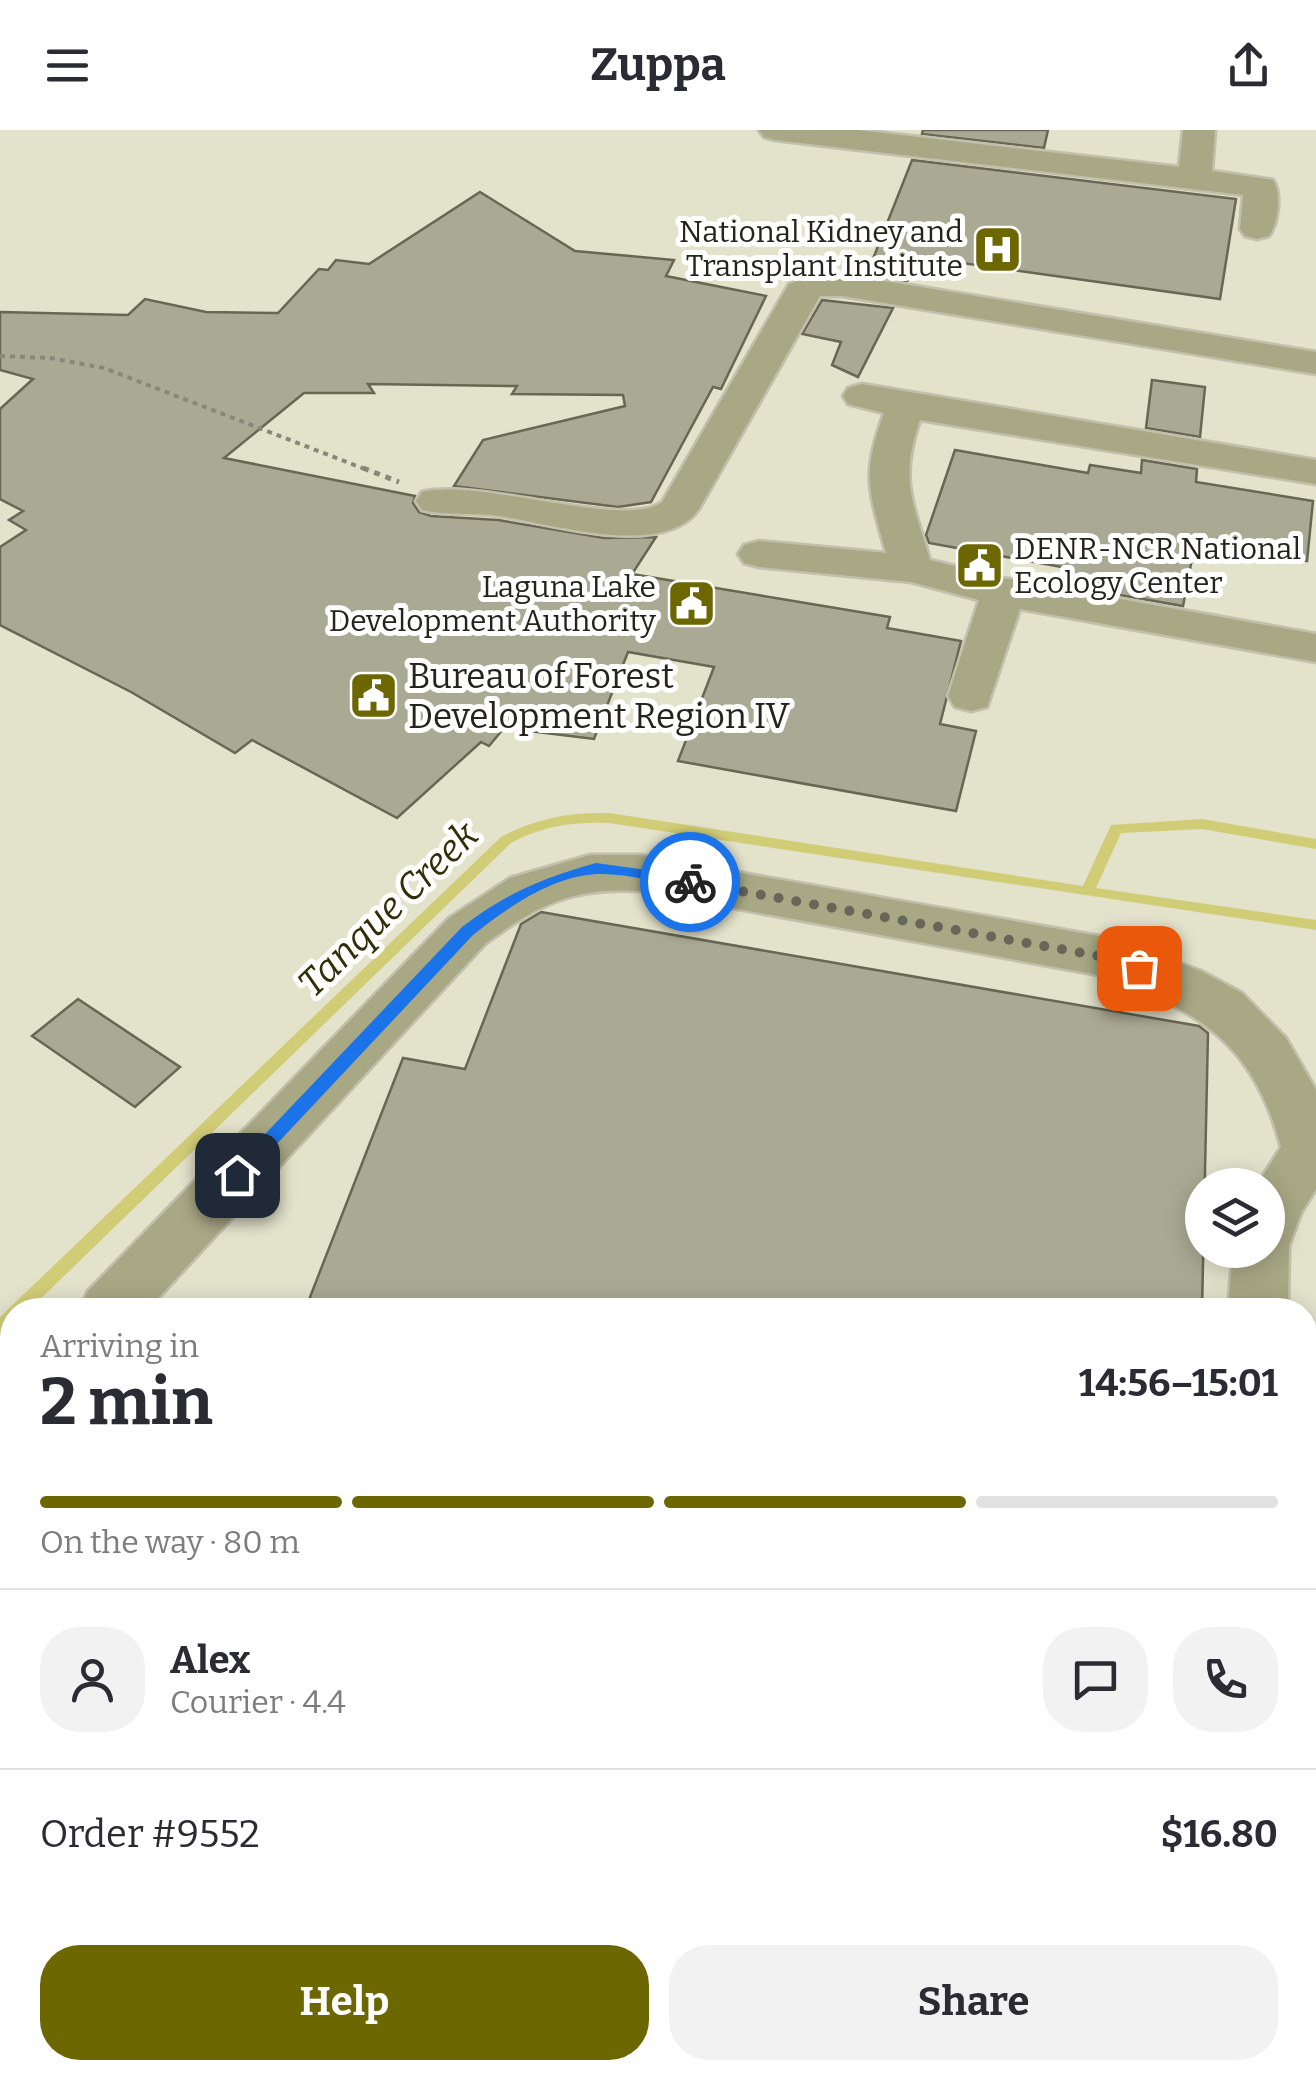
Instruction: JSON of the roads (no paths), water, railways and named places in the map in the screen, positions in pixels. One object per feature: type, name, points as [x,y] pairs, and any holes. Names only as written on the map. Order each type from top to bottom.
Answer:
[{"type":"lane","points":[[774,130],[1261,187],[1266,208]]},
{"type":"lane","points":[[1195,179],[1199,130]]},
{"type":"lane","points":[[436,501],[494,502],[630,525],[667,518],[678,509],[802,292],[812,286],[842,285],[1316,363]]},
{"type":"lane","points":[[862,396],[1316,472]]},
{"type":"lane","points":[[906,406],[889,453],[887,484],[911,569]]},
{"type":"lane","points":[[759,554],[911,569],[1004,592],[1316,648]]},
{"type":"lane","points":[[971,696],[1004,592]]},
{"type":"lane","points":[[119,1298],[468,931],[504,902],[552,881],[596,869],[640,872],[1110,958],[1168,980],[1224,1008],[1262,1047],[1300,1107],[1313,1150],[1285,1190]]},
{"type":"lane","points":[[1259,1298],[1261,1268]]},
{"type":"waterway","name":"Tanque Creek","points":[[30,1298],[506,840],[531,828],[568,819],[609,818],[1087,892]]},
{"type":"waterway","name":"Tanque Creek","points":[[1087,892],[1116,828],[1202,824],[1316,844]]},
{"type":"waterway","name":"Tanque Creek","points":[[1087,892],[1316,925]]},
{"type":"place","name":"National Kidney and Transplant Institute","points":[[998,249]]},
{"type":"place","name":"DENR-NCR National Ecology Center","points":[[979,566]]},
{"type":"place","name":"Laguna Lake Development Authority","points":[[691,604]]},
{"type":"place","name":"Bureau of Forest Development Region IV","points":[[373,696]]}]
